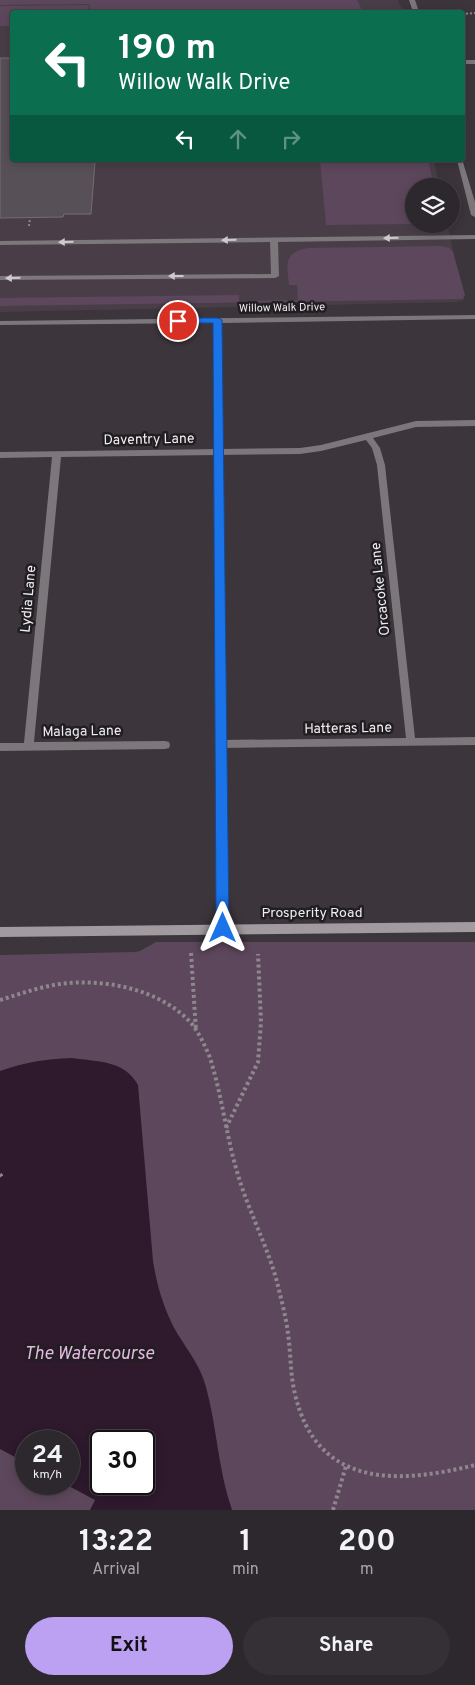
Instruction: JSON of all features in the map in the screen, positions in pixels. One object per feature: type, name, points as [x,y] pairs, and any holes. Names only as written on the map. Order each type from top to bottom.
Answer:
[{"type":"street","points":[[461,162],[475,215]]},
{"type":"street","points":[[0,242],[475,237]]},
{"type":"street","points":[[0,278],[275,276],[274,239]]},
{"type":"street","name":"Willow Walk Drive","points":[[0,323],[475,317]]},
{"type":"street","points":[[218,320],[223,928]]},
{"type":"street","name":"Daventry Lane","points":[[0,455],[219,453],[310,450],[416,424],[475,423]]},
{"type":"street","name":"Orcacoke Lane","points":[[368,436],[376,448],[381,465],[411,742]]},
{"type":"street","name":"Lydia Lane","points":[[29,747],[57,454]]},
{"type":"street","name":"Hatteras Lane","points":[[222,744],[475,741]]},
{"type":"street","name":"Malaga Lane","points":[[0,747],[165,745]]},
{"type":"street","name":"Prosperity Road","points":[[0,932],[223,928],[475,927]]},
{"type":"path","points":[[192,953],[196,1031]]},
{"type":"path","points":[[226,1128],[258,1062],[261,1022],[258,954]]},
{"type":"path","points":[[0,1000],[25,992],[66,984],[105,984],[127,988],[164,1002],[178,1011],[196,1031],[210,1060],[234,1162],[278,1280],[288,1330],[297,1403],[306,1423],[318,1441],[332,1456],[346,1466],[368,1475],[410,1478],[436,1475],[475,1465]]},
{"type":"path","points":[[0,1174],[3,1179]]},
{"type":"path","points":[[333,1510],[346,1466]]},
{"type":"shaded area","points":[[0,0],[398,0],[400,6],[405,10],[10,10],[10,162],[434,162],[437,178],[405,178],[405,233],[449,233],[464,300],[456,302],[0,312]]},
{"type":"shaded area","points":[[0,0],[357,0],[362,10],[90,10],[90,4],[0,5]]},
{"type":"shaded area","points":[[89,5],[88,10],[10,10],[10,26],[0,26],[0,6]]},
{"type":"shaded area","points":[[320,162],[428,162],[432,178],[405,178],[405,224],[326,225]]},
{"type":"shaded area","points":[[441,246],[449,248],[453,252],[465,295],[463,299],[0,306],[0,298],[239,295],[239,301],[298,300],[297,285],[289,285],[288,260],[290,256],[300,250],[308,248]]},
{"type":"shaded area","points":[[156,942],[475,942],[475,1510],[0,1510],[0,955],[135,952]]},
{"type":"water","name":"The Watercourse","points":[[72,1058],[110,1064],[126,1071],[138,1085],[153,1261],[157,1280],[172,1324],[197,1365],[203,1379],[210,1402],[227,1495],[232,1510],[90,1510],[95,1500],[80,1492],[80,1430],[15,1430],[15,1457],[0,1449],[0,1071],[44,1060]]},
{"type":"building","points":[[0,58],[10,58],[10,162],[95,162],[91,214],[64,214],[63,217],[0,218]]},
{"type":"route","points":[[178,321],[218,320],[223,928]]}]
